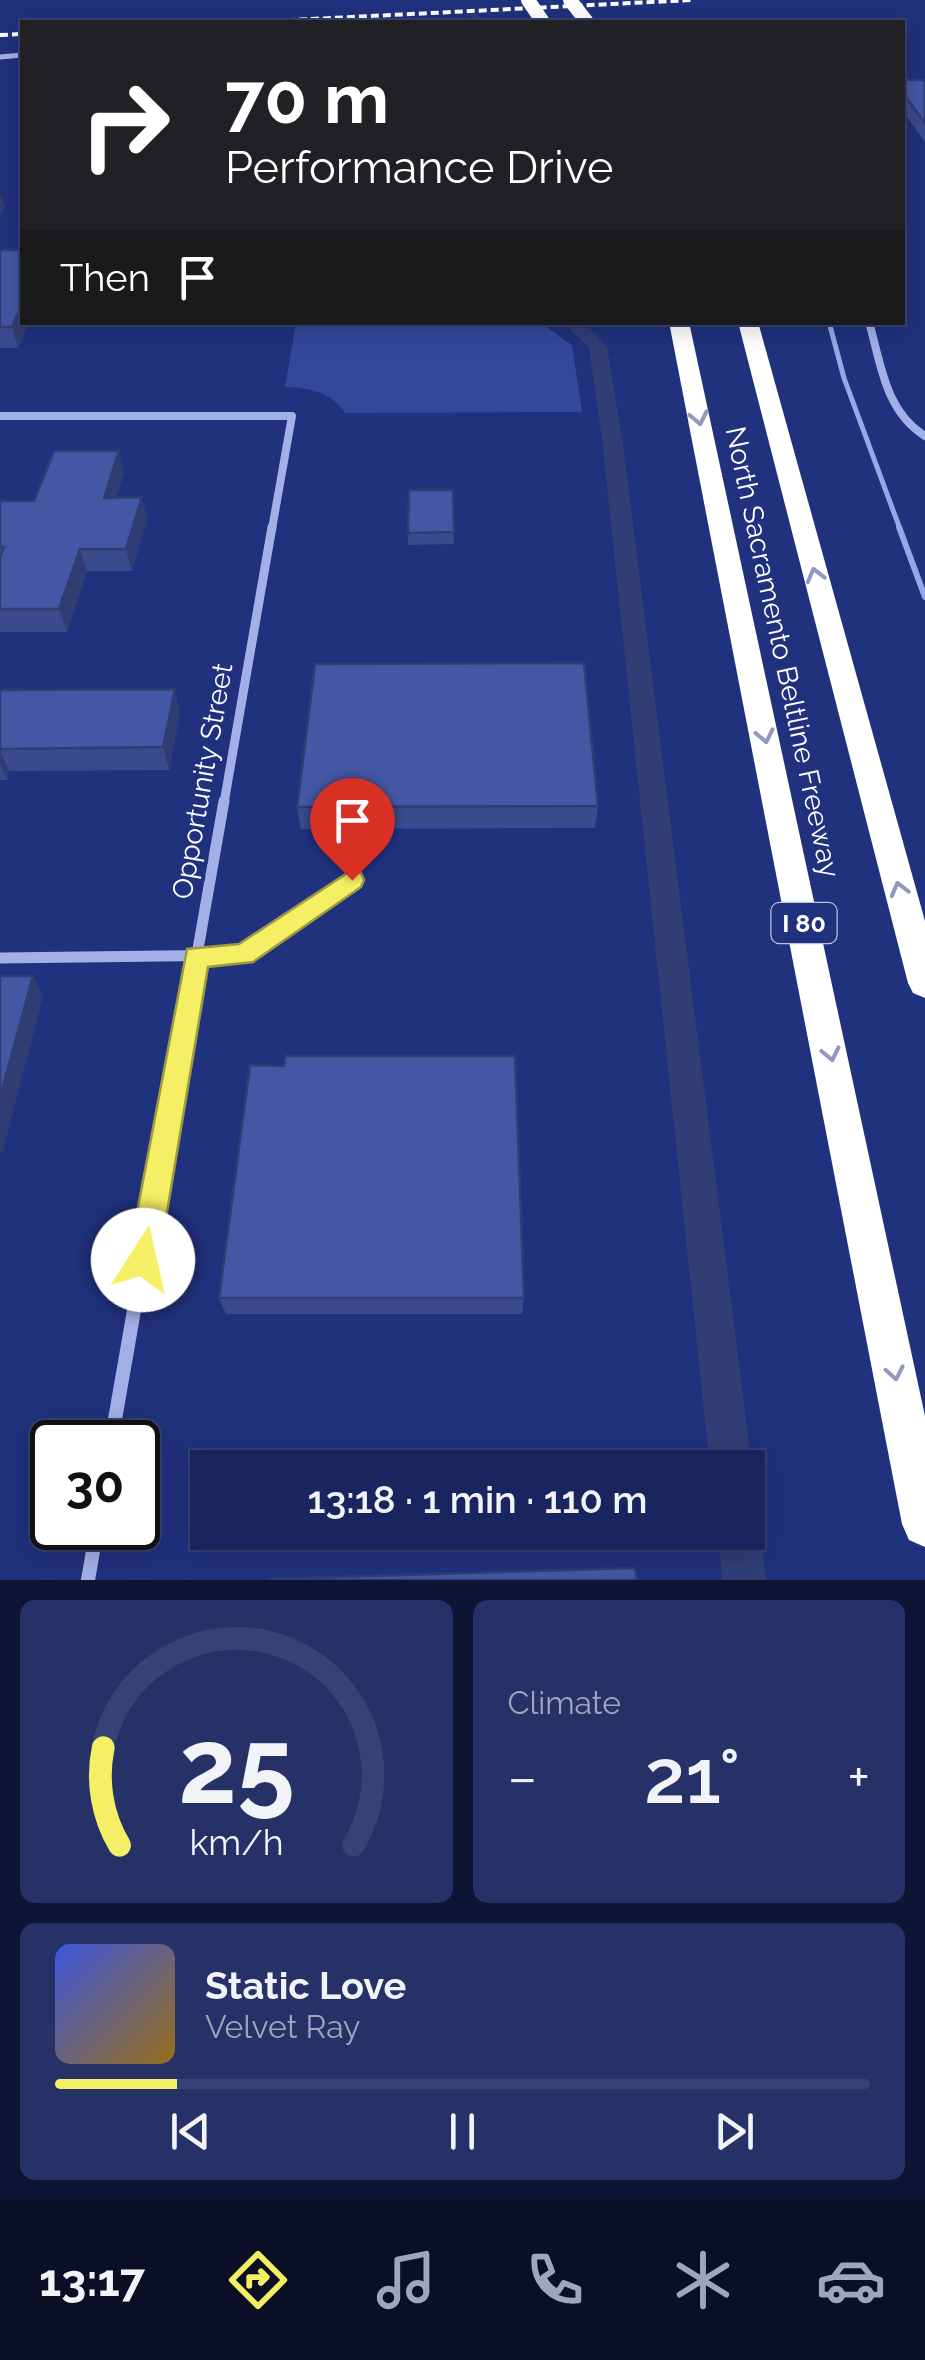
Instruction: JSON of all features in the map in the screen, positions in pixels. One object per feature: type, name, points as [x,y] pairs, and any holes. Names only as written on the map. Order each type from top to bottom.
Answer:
[{"type":"highway","points":[[570,0],[585,20]]},
{"type":"highway","name":"North Sacramento Beltline Freeway","points":[[680,325],[925,1524]]},
{"type":"highway","name":"North Sacramento Beltline Freeway","points":[[749,325],[925,983]]},
{"type":"street","points":[[871,325],[896,412],[906,426],[925,436]]},
{"type":"street","name":"Opportunity Street","points":[[0,416],[292,416],[115,1420]]},
{"type":"street","points":[[0,958],[244,955],[352,880]]},
{"type":"street","points":[[88,1580],[93,1550]]},
{"type":"shaded area","points":[[296,325],[544,325],[572,345],[582,412],[345,413],[318,392],[285,387]]},
{"type":"building","points":[[905,80],[925,80],[925,123],[905,96]]},
{"type":"building","points":[[0,250],[20,250],[20,309],[12,327],[0,327]]},
{"type":"building","points":[[54,451],[119,451],[104,498],[142,497],[126,549],[80,549],[59,609],[0,609],[0,556],[4,547],[0,547],[0,501],[34,501]]},
{"type":"building","points":[[409,490],[453,490],[454,532],[408,533]]},
{"type":"building","points":[[584,663],[598,806],[297,807],[315,664]]},
{"type":"building","points":[[175,689],[163,747],[0,749],[0,690]]},
{"type":"building","points":[[0,976],[33,976],[0,1097]]},
{"type":"building","points":[[285,1056],[515,1056],[524,1298],[219,1298],[250,1065],[284,1066]]},
{"type":"building","points":[[635,1568],[637,1580],[271,1580],[271,1579]]},
{"type":"waterway","points":[[474,16],[477,20]]},
{"type":"waterway","points":[[576,325],[598,347],[612,438],[729,1450]]},
{"type":"waterway","points":[[830,325],[844,378],[900,529]]},
{"type":"waterway","points":[[899,527],[925,597]]},
{"type":"waterway","points":[[741,1550],[744,1580]]},
{"type":"railway","points":[[291,20],[692,0]]},
{"type":"railway","points":[[0,35],[20,34]]},
{"type":"route","points":[[143,1260],[196,957],[244,955],[352,880]]}]
